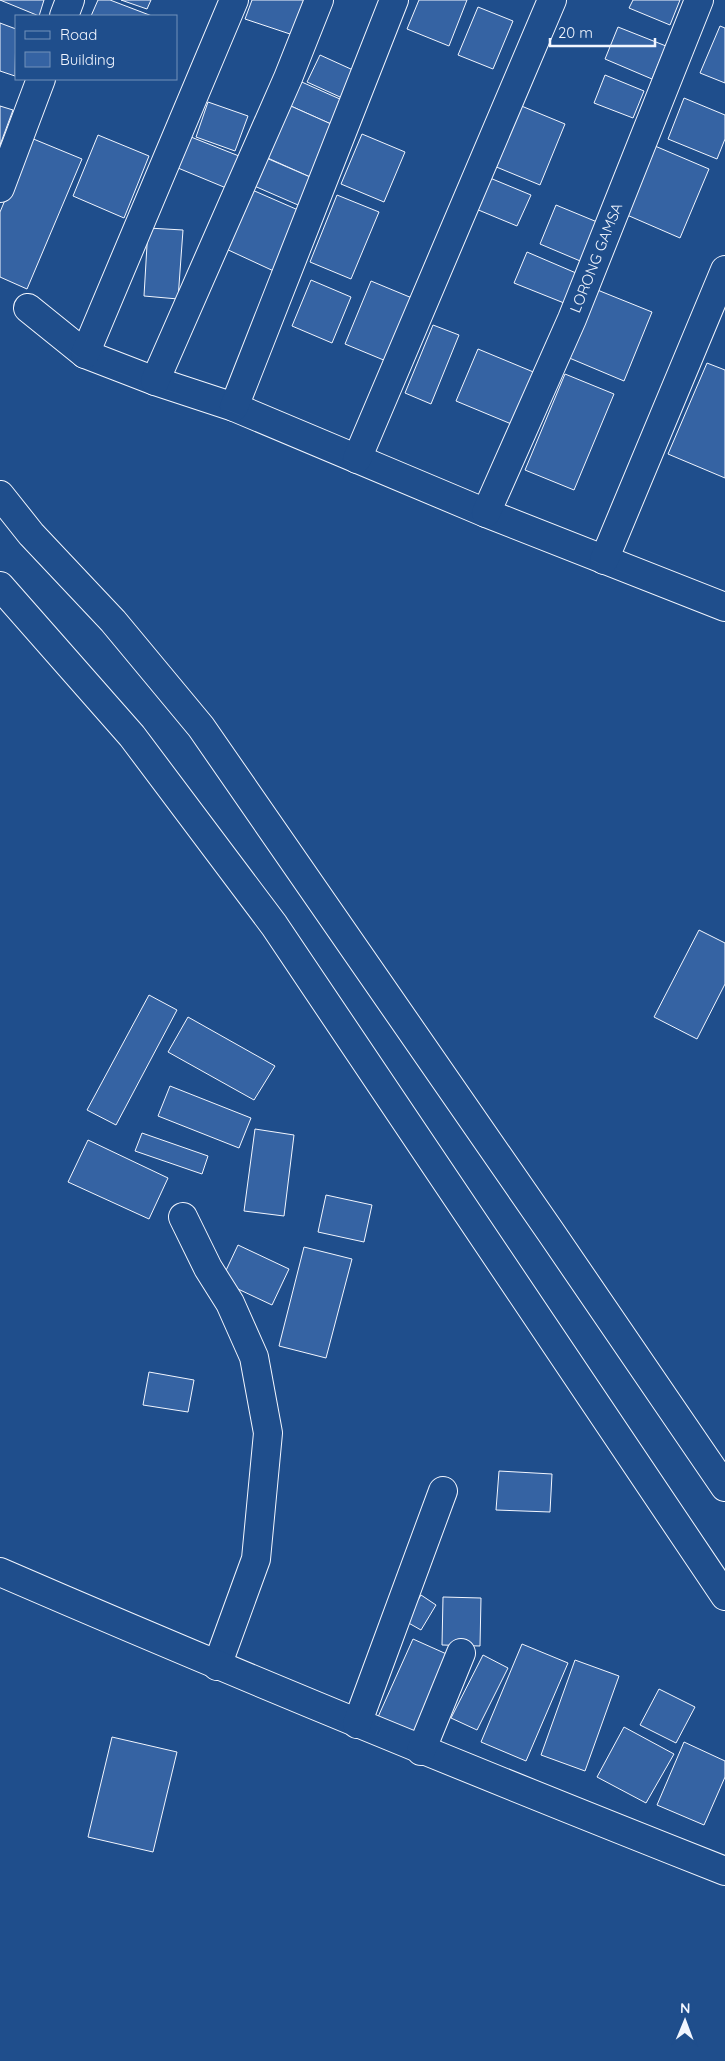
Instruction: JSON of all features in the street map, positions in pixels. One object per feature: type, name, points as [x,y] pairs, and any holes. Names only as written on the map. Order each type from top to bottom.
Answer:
[{"type":"main road","points":[[64,15],[70,0]]},
{"type":"main road","points":[[85,354],[234,0]]},
{"type":"main road","points":[[155,381],[288,78],[319,0]]},
{"type":"main road","points":[[234,407],[394,0]]},
{"type":"main road","points":[[357,458],[552,0]]},
{"type":"main road","name":"LORONG GAMSA","points":[[486,513],[572,319],[699,0]]},
{"type":"main road","points":[[0,188],[41,80]]},
{"type":"main road","points":[[604,560],[725,270]]},
{"type":"main road","points":[[28,308],[85,354],[155,381],[234,407],[486,513],[725,607]]},
{"type":"main road","points":[[0,494],[31,534],[113,621],[201,727],[725,1487]]},
{"type":"main road","points":[[2,590],[132,736],[274,924],[725,1596]]},
{"type":"main road","points":[[183,1217],[208,1268],[230,1303],[254,1357],[268,1433],[256,1559],[217,1666]]},
{"type":"main road","points":[[357,1724],[443,1492]]},
{"type":"main road","points":[[0,1572],[217,1666],[421,1751],[725,1871]]},
{"type":"main road","points":[[421,1751],[461,1653]]},
{"type":"building","points":[[0,0],[44,0],[39,15]]},
{"type":"building","points":[[98,0],[110,0],[149,15],[91,15]]},
{"type":"building","points":[[121,0],[151,0],[147,9]]},
{"type":"building","points":[[252,0],[308,0],[296,36],[245,19]]},
{"type":"building","points":[[419,0],[467,0],[449,46],[407,29]]},
{"type":"building","points":[[633,0],[680,0],[670,25],[629,8]]},
{"type":"building","points":[[478,7],[513,21],[493,69],[458,55]]},
{"type":"building","points":[[0,23],[15,29],[15,76],[0,71]]},
{"type":"building","points":[[720,26],[725,28],[725,83],[700,73]]},
{"type":"building","points":[[618,27],[666,46],[652,79],[605,59]]},
{"type":"building","points":[[320,55],[364,75],[351,102],[307,82]]},
{"type":"building","points":[[605,75],[644,91],[633,118],[594,103]]},
{"type":"building","points":[[295,79],[351,104],[340,128],[284,103]]},
{"type":"building","points":[[684,98],[725,115],[725,139],[717,159],[668,139]]},
{"type":"building","points":[[208,102],[248,116],[235,151],[196,137]]},
{"type":"building","points":[[284,103],[340,128],[317,180],[261,155]]},
{"type":"building","points":[[519,105],[565,124],[540,185],[494,166]]},
{"type":"building","points":[[0,106],[13,110],[0,145]]},
{"type":"building","points":[[362,134],[405,152],[384,202],[341,184]]},
{"type":"building","points":[[98,135],[149,156],[124,218],[73,196]]},
{"type":"building","points":[[191,137],[244,158],[231,190],[178,168]]},
{"type":"building","points":[[31,138],[82,159],[27,289],[0,277],[0,212]]},
{"type":"building","points":[[655,146],[709,169],[680,238],[627,215]]},
{"type":"building","points":[[264,157],[317,180],[305,208],[252,185]]},
{"type":"building","points":[[490,178],[531,195],[517,226],[476,209]]},
{"type":"building","points":[[250,189],[305,213],[278,273],[224,248]]},
{"type":"building","points":[[337,195],[379,212],[351,279],[310,262]]},
{"type":"building","points":[[556,205],[602,224],[585,263],[540,244]]},
{"type":"building","points":[[148,228],[183,230],[178,299],[144,296]]},
{"type":"building","points":[[527,252],[576,273],[564,303],[514,283]]},
{"type":"building","points":[[311,280],[351,297],[332,343],[292,326]]},
{"type":"building","points":[[371,281],[412,298],[386,361],[345,344]]},
{"type":"building","points":[[595,289],[652,312],[624,381],[567,357]]},
{"type":"building","points":[[433,325],[459,335],[431,404],[405,393]]},
{"type":"building","points":[[478,349],[543,376],[521,428],[456,401]]},
{"type":"building","points":[[707,363],[725,370],[725,478],[668,454]]},
{"type":"building","points":[[565,374],[614,394],[574,490],[525,470]]},
{"type":"building","points":[[699,930],[725,943],[725,984],[697,1039],[654,1017]]},
{"type":"building","points":[[149,995],[177,1010],[116,1125],[87,1110]]},
{"type":"building","points":[[188,1017],[275,1066],[254,1100],[168,1052]]},
{"type":"building","points":[[170,1086],[251,1118],[239,1148],[158,1116]]},
{"type":"building","points":[[255,1129],[294,1135],[284,1216],[244,1211]]},
{"type":"building","points":[[142,1133],[208,1156],[202,1174],[135,1151]]},
{"type":"building","points":[[88,1140],[168,1178],[149,1219],[68,1182]]},
{"type":"building","points":[[326,1195],[372,1205],[364,1242],[318,1232]]},
{"type":"building","points":[[238,1245],[289,1269],[272,1305],[221,1281]]},
{"type":"building","points":[[304,1247],[352,1259],[326,1358],[279,1346]]},
{"type":"building","points":[[149,1372],[194,1380],[188,1412],[143,1405]]},
{"type":"building","points":[[499,1471],[552,1474],[550,1512],[496,1510]]},
{"type":"building","points":[[421,1595],[436,1605],[421,1630],[405,1621]]},
{"type":"building","points":[[443,1597],[481,1598],[480,1646],[442,1645]]},
{"type":"building","points":[[413,1639],[451,1656],[416,1734],[378,1717]]},
{"type":"building","points":[[522,1644],[568,1663],[526,1761],[481,1742]]},
{"type":"building","points":[[483,1655],[508,1668],[477,1730],[451,1718]]},
{"type":"building","points":[[575,1660],[619,1676],[585,1771],[541,1755]]},
{"type":"building","points":[[659,1689],[695,1707],[676,1743],[640,1725]]},
{"type":"building","points":[[624,1727],[674,1754],[646,1803],[597,1777]]},
{"type":"building","points":[[112,1737],[177,1752],[153,1852],[88,1837]]},
{"type":"building","points":[[684,1742],[725,1761],[725,1777],[704,1825],[657,1805]]}]
